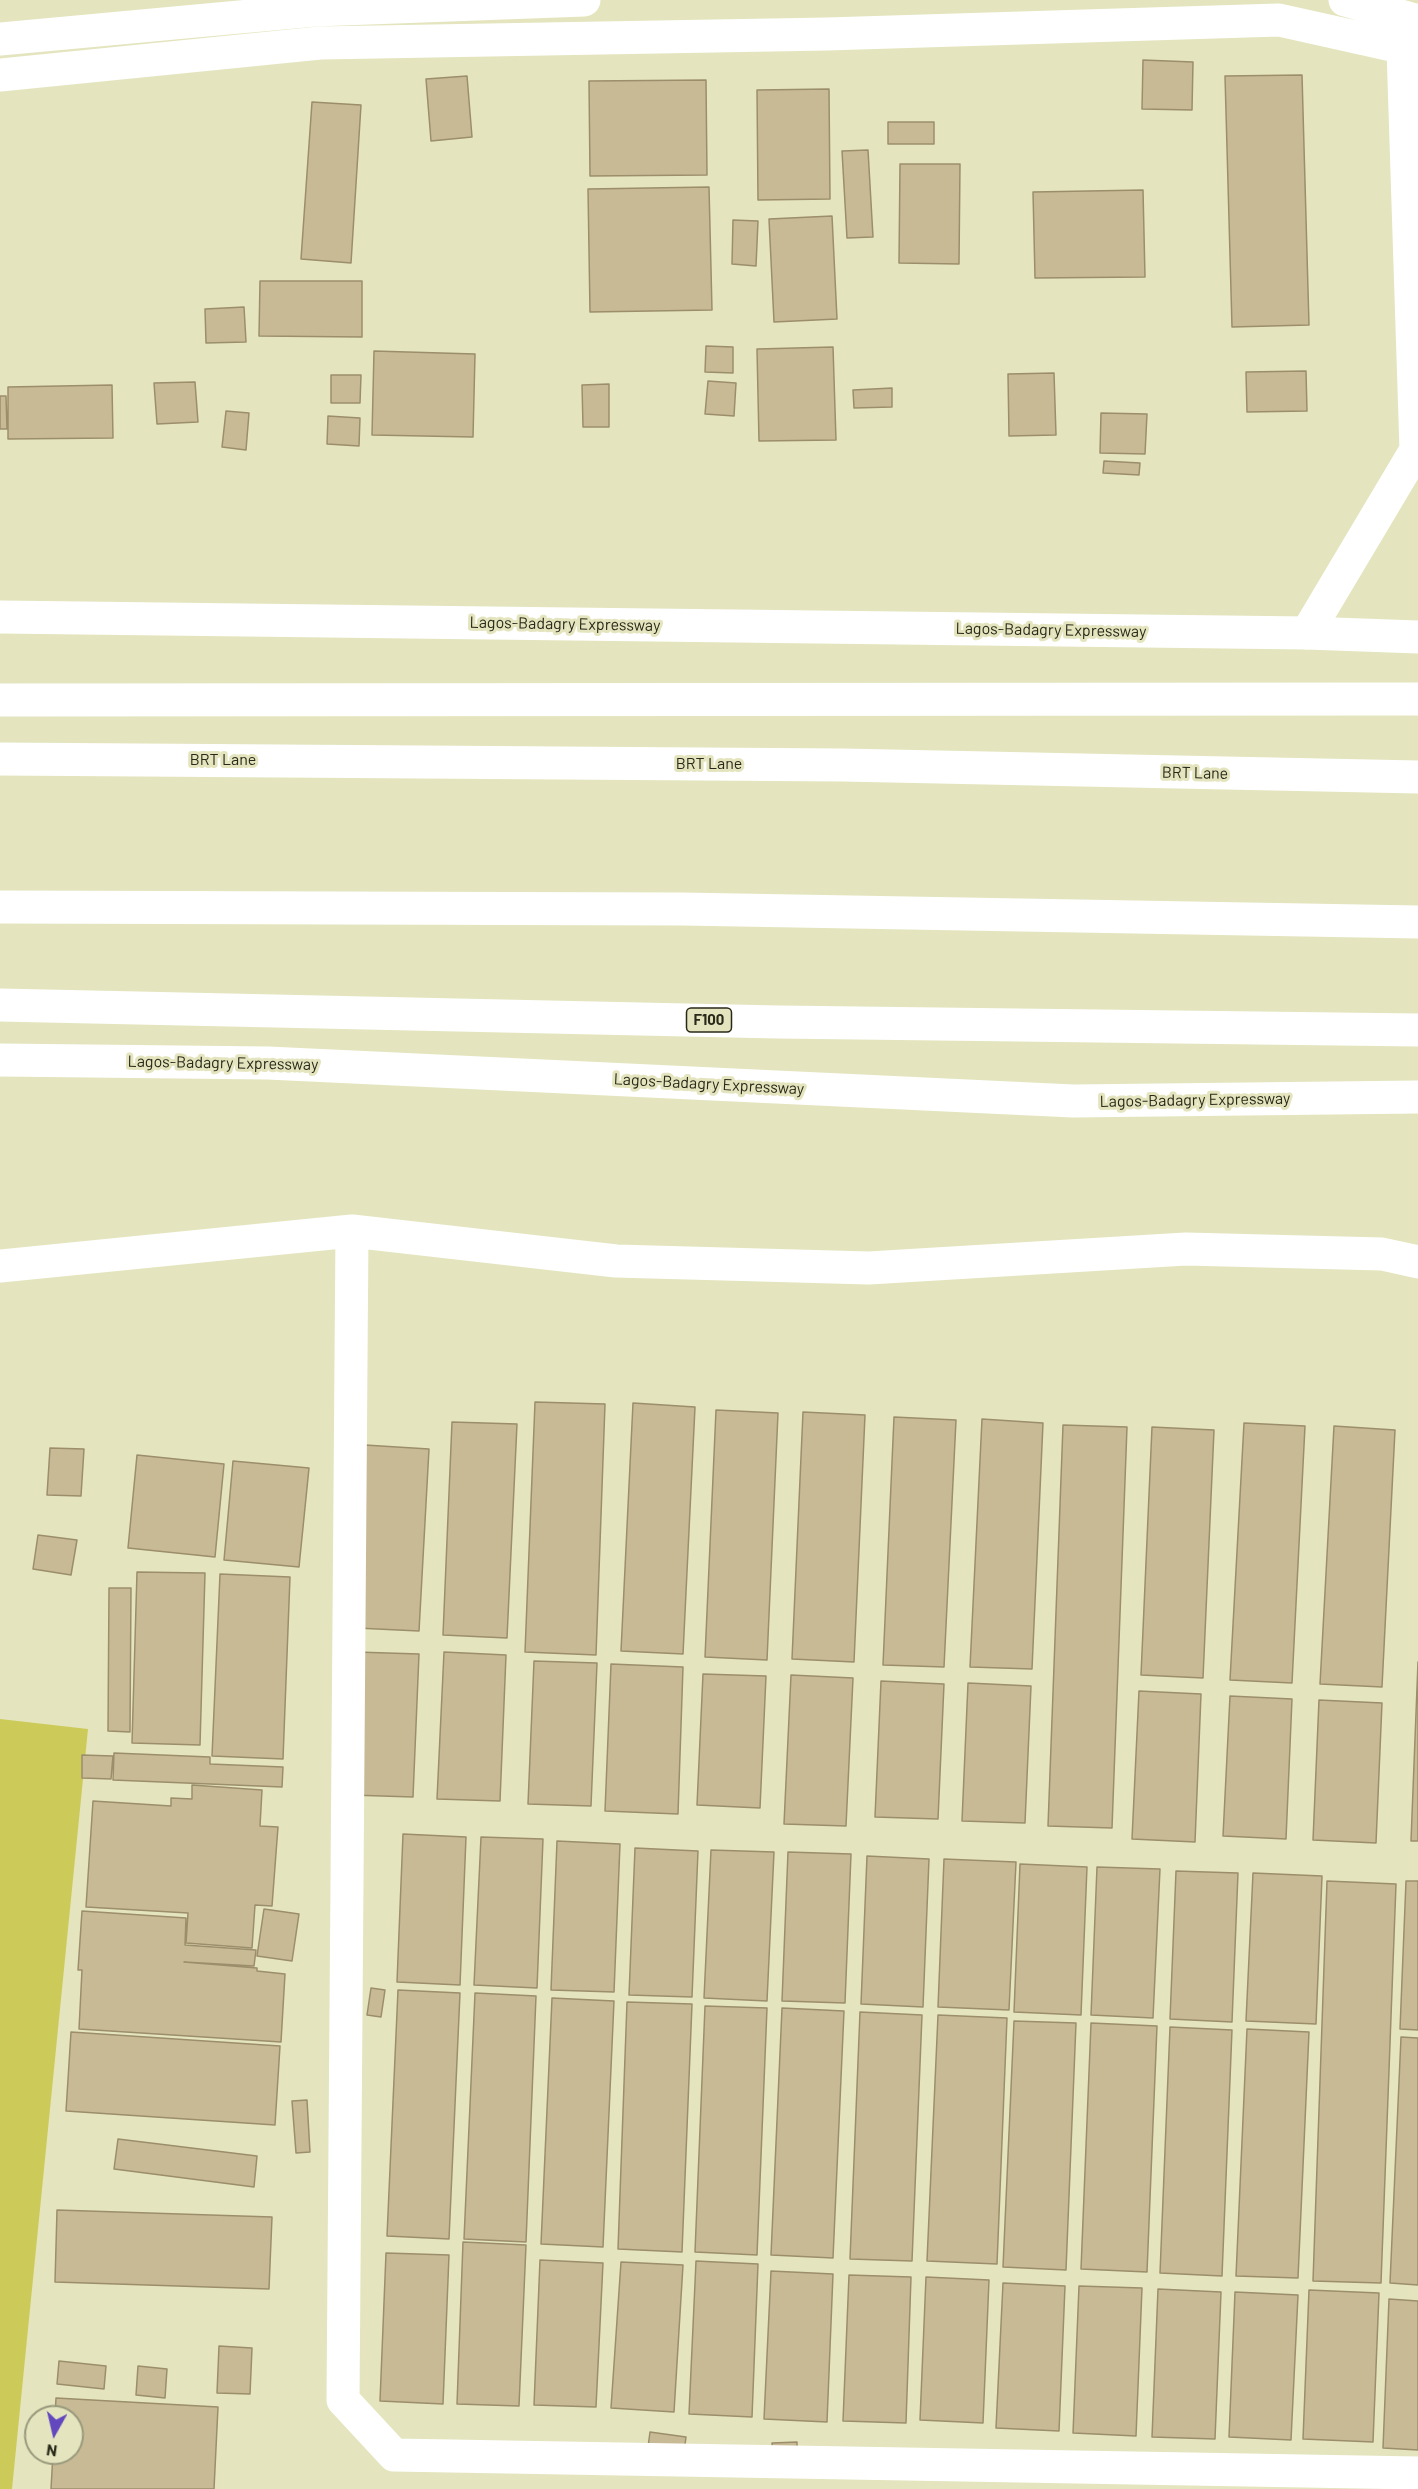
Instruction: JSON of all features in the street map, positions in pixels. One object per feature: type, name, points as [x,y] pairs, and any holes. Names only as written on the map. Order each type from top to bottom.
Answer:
[{"type":"main road","points":[[0,39],[315,5],[584,0]]},
{"type":"main road","points":[[1345,0],[1411,35]]},
{"type":"main road","points":[[0,75],[320,43],[827,34],[1279,10],[1411,35]]},
{"type":"main road","points":[[1307,633],[1417,452],[1411,35]]},
{"type":"main road","name":"Lagos-Badagry Expressway","points":[[0,617],[1307,633],[1418,637]]},
{"type":"main road","points":[[0,700],[1418,699]]},
{"type":"main road","name":"BRT Lane","points":[[0,759],[843,765],[1418,777]]},
{"type":"main road","points":[[0,907],[682,909],[1418,922]]},
{"type":"main road","name":"F100","points":[[0,1005],[778,1022],[1418,1030]]},
{"type":"main road","name":"Lagos-Badagry Expressway","points":[[0,1060],[268,1063],[1073,1101],[1418,1097]]},
{"type":"main road","points":[[0,1266],[352,1231],[639,1262],[869,1268],[1186,1249],[1382,1254],[1418,1262]]},
{"type":"main road","points":[[352,1231],[343,2400],[394,2455],[1418,2473]]},
{"type":"shaded area","points":[[0,1719],[88,1729],[12,2489],[0,2489]]},
{"type":"building","points":[[1143,60],[1193,62],[1192,110],[1142,109]]},
{"type":"building","points":[[1302,75],[1309,325],[1232,327],[1225,76]]},
{"type":"building","points":[[467,76],[472,137],[431,141],[426,79]]},
{"type":"building","points":[[706,80],[707,175],[590,176],[589,81]]},
{"type":"building","points":[[829,89],[830,199],[758,200],[757,90]]},
{"type":"building","points":[[312,102],[361,105],[351,263],[301,259]]},
{"type":"building","points":[[888,122],[934,122],[934,144],[888,144]]},
{"type":"building","points":[[868,150],[873,237],[847,238],[842,151]]},
{"type":"building","points":[[900,164],[960,164],[959,264],[899,263]]},
{"type":"building","points":[[709,187],[712,310],[590,312],[588,189]]},
{"type":"building","points":[[1143,190],[1145,277],[1035,278],[1033,192]]},
{"type":"building","points":[[832,216],[837,319],[774,322],[769,219]]},
{"type":"building","points":[[733,220],[758,221],[756,266],[732,264]]},
{"type":"building","points":[[260,281],[362,281],[362,337],[259,336]]},
{"type":"building","points":[[244,307],[246,342],[206,343],[205,309]]},
{"type":"building","points":[[706,346],[733,347],[733,373],[705,372]]},
{"type":"building","points":[[833,347],[836,440],[759,441],[757,349]]},
{"type":"building","points":[[374,351],[475,354],[473,437],[372,435]]},
{"type":"building","points":[[1306,371],[1307,411],[1247,412],[1246,372]]},
{"type":"building","points":[[1054,373],[1056,435],[1009,436],[1008,374]]},
{"type":"building","points":[[331,375],[361,375],[360,403],[331,403]]},
{"type":"building","points":[[708,381],[736,383],[734,416],[705,414]]},
{"type":"building","points":[[195,382],[198,422],[157,424],[154,383]]},
{"type":"building","points":[[609,384],[609,427],[583,427],[582,385]]},
{"type":"building","points":[[112,385],[113,438],[8,439],[8,387]]},
{"type":"building","points":[[892,388],[892,407],[854,408],[853,390]]},
{"type":"building","points":[[0,396],[6,396],[7,429],[0,429]]},
{"type":"building","points":[[226,411],[249,413],[246,450],[222,447]]},
{"type":"building","points":[[1101,413],[1147,414],[1145,454],[1100,453]]},
{"type":"building","points":[[328,416],[360,418],[359,446],[327,444]]},
{"type":"building","points":[[1104,461],[1140,463],[1139,475],[1103,473]]},
{"type":"building","points":[[535,1402],[605,1404],[596,1655],[525,1652]]},
{"type":"building","points":[[633,1403],[695,1407],[683,1654],[621,1651]]},
{"type":"building","points":[[716,1410],[778,1413],[767,1660],[705,1657]]},
{"type":"building","points":[[803,1412],[865,1415],[854,1662],[792,1659]]},
{"type":"building","points":[[894,1417],[956,1420],[944,1667],[883,1665]]},
{"type":"building","points":[[982,1419],[1043,1423],[1032,1669],[970,1667]]},
{"type":"building","points":[[452,1422],[517,1424],[507,1638],[443,1635]]},
{"type":"building","points":[[1244,1423],[1305,1426],[1292,1683],[1230,1680]]},
{"type":"building","points":[[1063,1425],[1127,1427],[1112,1828],[1048,1826]]},
{"type":"building","points":[[1334,1426],[1395,1430],[1382,1687],[1320,1684]]},
{"type":"building","points":[[1152,1427],[1214,1430],[1203,1678],[1141,1675]]},
{"type":"building","points":[[365,1445],[429,1449],[419,1631],[356,1628]]},
{"type":"building","points":[[50,1448],[84,1449],[81,1496],[47,1495]]},
{"type":"building","points":[[137,1455],[224,1464],[215,1557],[128,1548]]},
{"type":"building","points":[[233,1461],[309,1468],[299,1567],[224,1560]]},
{"type":"building","points":[[38,1535],[77,1540],[71,1575],[33,1569]]},
{"type":"building","points":[[137,1572],[205,1573],[200,1745],[132,1743]]},
{"type":"building","points":[[220,1574],[290,1577],[283,1759],[212,1756]]},
{"type":"building","points":[[109,1588],[131,1588],[130,1732],[108,1731]]},
{"type":"building","points":[[356,1652],[419,1654],[413,1797],[350,1795]]},
{"type":"building","points":[[444,1652],[506,1655],[500,1801],[437,1799]]},
{"type":"building","points":[[534,1661],[597,1663],[591,1806],[528,1804]]},
{"type":"building","points":[[1418,1662],[1418,1841],[1411,1841]]},
{"type":"building","points":[[611,1664],[683,1667],[678,1814],[605,1811]]},
{"type":"building","points":[[703,1674],[766,1676],[760,1808],[697,1805]]},
{"type":"building","points":[[791,1675],[853,1678],[846,1826],[784,1824]]},
{"type":"building","points":[[881,1681],[944,1684],[938,1819],[875,1817]]},
{"type":"building","points":[[968,1683],[1031,1686],[1025,1823],[962,1821]]},
{"type":"building","points":[[1139,1691],[1201,1694],[1195,1842],[1132,1839]]},
{"type":"building","points":[[1230,1696],[1292,1699],[1286,1839],[1223,1836]]},
{"type":"building","points":[[1319,1700],[1382,1703],[1376,1843],[1313,1840]]},
{"type":"building","points":[[114,1753],[210,1757],[210,1764],[283,1767],[282,1787],[113,1780]]},
{"type":"building","points":[[82,1755],[113,1756],[111,1779],[82,1778]]},
{"type":"building","points":[[192,1785],[262,1790],[260,1826],[278,1827],[272,1906],[255,1905],[252,1948],[186,1943],[188,1913],[86,1907],[93,1801],[171,1806],[171,1798],[192,1799]]},
{"type":"building","points":[[403,1834],[466,1837],[460,1985],[397,1982]]},
{"type":"building","points":[[481,1837],[543,1839],[537,1988],[474,1985]]},
{"type":"building","points":[[557,1841],[620,1844],[614,1992],[551,1990]]},
{"type":"building","points":[[635,1848],[698,1851],[692,1997],[629,1995]]},
{"type":"building","points":[[711,1850],[774,1852],[767,2001],[704,1998]]},
{"type":"building","points":[[788,1852],[851,1854],[845,2003],[782,2001]]},
{"type":"building","points":[[867,1856],[929,1859],[923,2007],[861,2004]]},
{"type":"building","points":[[944,1859],[1016,1862],[1009,2010],[938,2007]]},
{"type":"building","points":[[1020,1864],[1087,1867],[1081,2015],[1014,2012]]},
{"type":"building","points":[[1097,1867],[1160,1869],[1153,2018],[1091,2015]]},
{"type":"building","points":[[1176,1871],[1238,1873],[1232,2022],[1170,2019]]},
{"type":"building","points":[[1253,1873],[1322,1876],[1316,2024],[1246,2021]]},
{"type":"building","points":[[1327,1881],[1396,1884],[1381,2283],[1313,2281]]},
{"type":"building","points":[[1406,1881],[1418,1881],[1418,2030],[1400,2029]]},
{"type":"building","points":[[264,1909],[299,1914],[292,1961],[257,1956]]},
{"type":"building","points":[[82,1911],[186,1918],[185,1945],[256,1950],[254,1966],[184,1962],[257,1968],[257,1971],[285,1974],[281,2042],[79,2029],[82,1970],[78,1970]]},
{"type":"building","points":[[371,1988],[385,1990],[381,2017],[367,2015]]},
{"type":"building","points":[[398,1990],[460,1993],[449,2239],[387,2236]]},
{"type":"building","points":[[475,1993],[536,1996],[526,2242],[464,2239]]},
{"type":"building","points":[[552,1998],[614,2001],[603,2247],[541,2244]]},
{"type":"building","points":[[627,2002],[692,2004],[682,2252],[618,2249]]},
{"type":"building","points":[[705,2006],[767,2008],[757,2255],[695,2252]]},
{"type":"building","points":[[782,2008],[844,2011],[833,2258],[771,2255]]},
{"type":"building","points":[[860,2012],[922,2015],[912,2261],[850,2259]]},
{"type":"building","points":[[938,2015],[1007,2018],[997,2264],[927,2261]]},
{"type":"building","points":[[1014,2021],[1076,2023],[1066,2270],[1003,2267]]},
{"type":"building","points":[[1091,2023],[1157,2026],[1147,2272],[1081,2269]]},
{"type":"building","points":[[1170,2027],[1232,2030],[1222,2276],[1160,2273]]},
{"type":"building","points":[[1247,2029],[1309,2032],[1298,2278],[1236,2276]]},
{"type":"building","points":[[71,2032],[280,2046],[275,2125],[66,2111]]},
{"type":"building","points":[[1401,2037],[1418,2038],[1418,2285],[1390,2283]]},
{"type":"building","points":[[307,2100],[310,2152],[296,2153],[292,2101]]},
{"type":"building","points":[[118,2139],[257,2156],[254,2187],[114,2169]]},
{"type":"building","points":[[57,2210],[272,2217],[269,2289],[55,2282]]},
{"type":"building","points":[[463,2242],[526,2245],[519,2406],[457,2404]]},
{"type":"building","points":[[386,2253],[449,2255],[443,2404],[380,2401]]},
{"type":"building","points":[[540,2260],[603,2263],[596,2407],[534,2405]]},
{"type":"building","points":[[696,2261],[758,2264],[752,2417],[689,2414]]},
{"type":"building","points":[[621,2262],[683,2265],[674,2412],[611,2408]]},
{"type":"building","points":[[771,2271],[833,2274],[827,2422],[764,2419]]},
{"type":"building","points":[[849,2275],[911,2277],[906,2423],[843,2421]]},
{"type":"building","points":[[926,2277],[989,2280],[983,2423],[920,2420]]},
{"type":"building","points":[[1003,2283],[1065,2286],[1059,2431],[996,2428]]},
{"type":"building","points":[[1079,2286],[1142,2288],[1136,2436],[1073,2433]]},
{"type":"building","points":[[1158,2289],[1221,2292],[1215,2439],[1152,2437]]},
{"type":"building","points":[[1309,2290],[1379,2293],[1373,2442],[1303,2439]]},
{"type":"building","points":[[1235,2292],[1298,2295],[1291,2440],[1229,2437]]},
{"type":"building","points":[[1389,2299],[1418,2301],[1418,2450],[1383,2448]]},
{"type":"building","points":[[219,2346],[252,2348],[250,2394],[217,2393]]},
{"type":"building","points":[[59,2361],[106,2366],[104,2389],[57,2384]]},
{"type":"building","points":[[138,2366],[167,2369],[165,2398],[136,2395]]},
{"type":"building","points":[[56,2398],[218,2407],[214,2489],[51,2489],[52,2465],[84,2465],[84,2405],[56,2405]]},
{"type":"building","points":[[650,2432],[686,2437],[684,2452],[648,2447]]},
{"type":"building","points":[[797,2442],[797,2456],[773,2456],[772,2443]]}]
